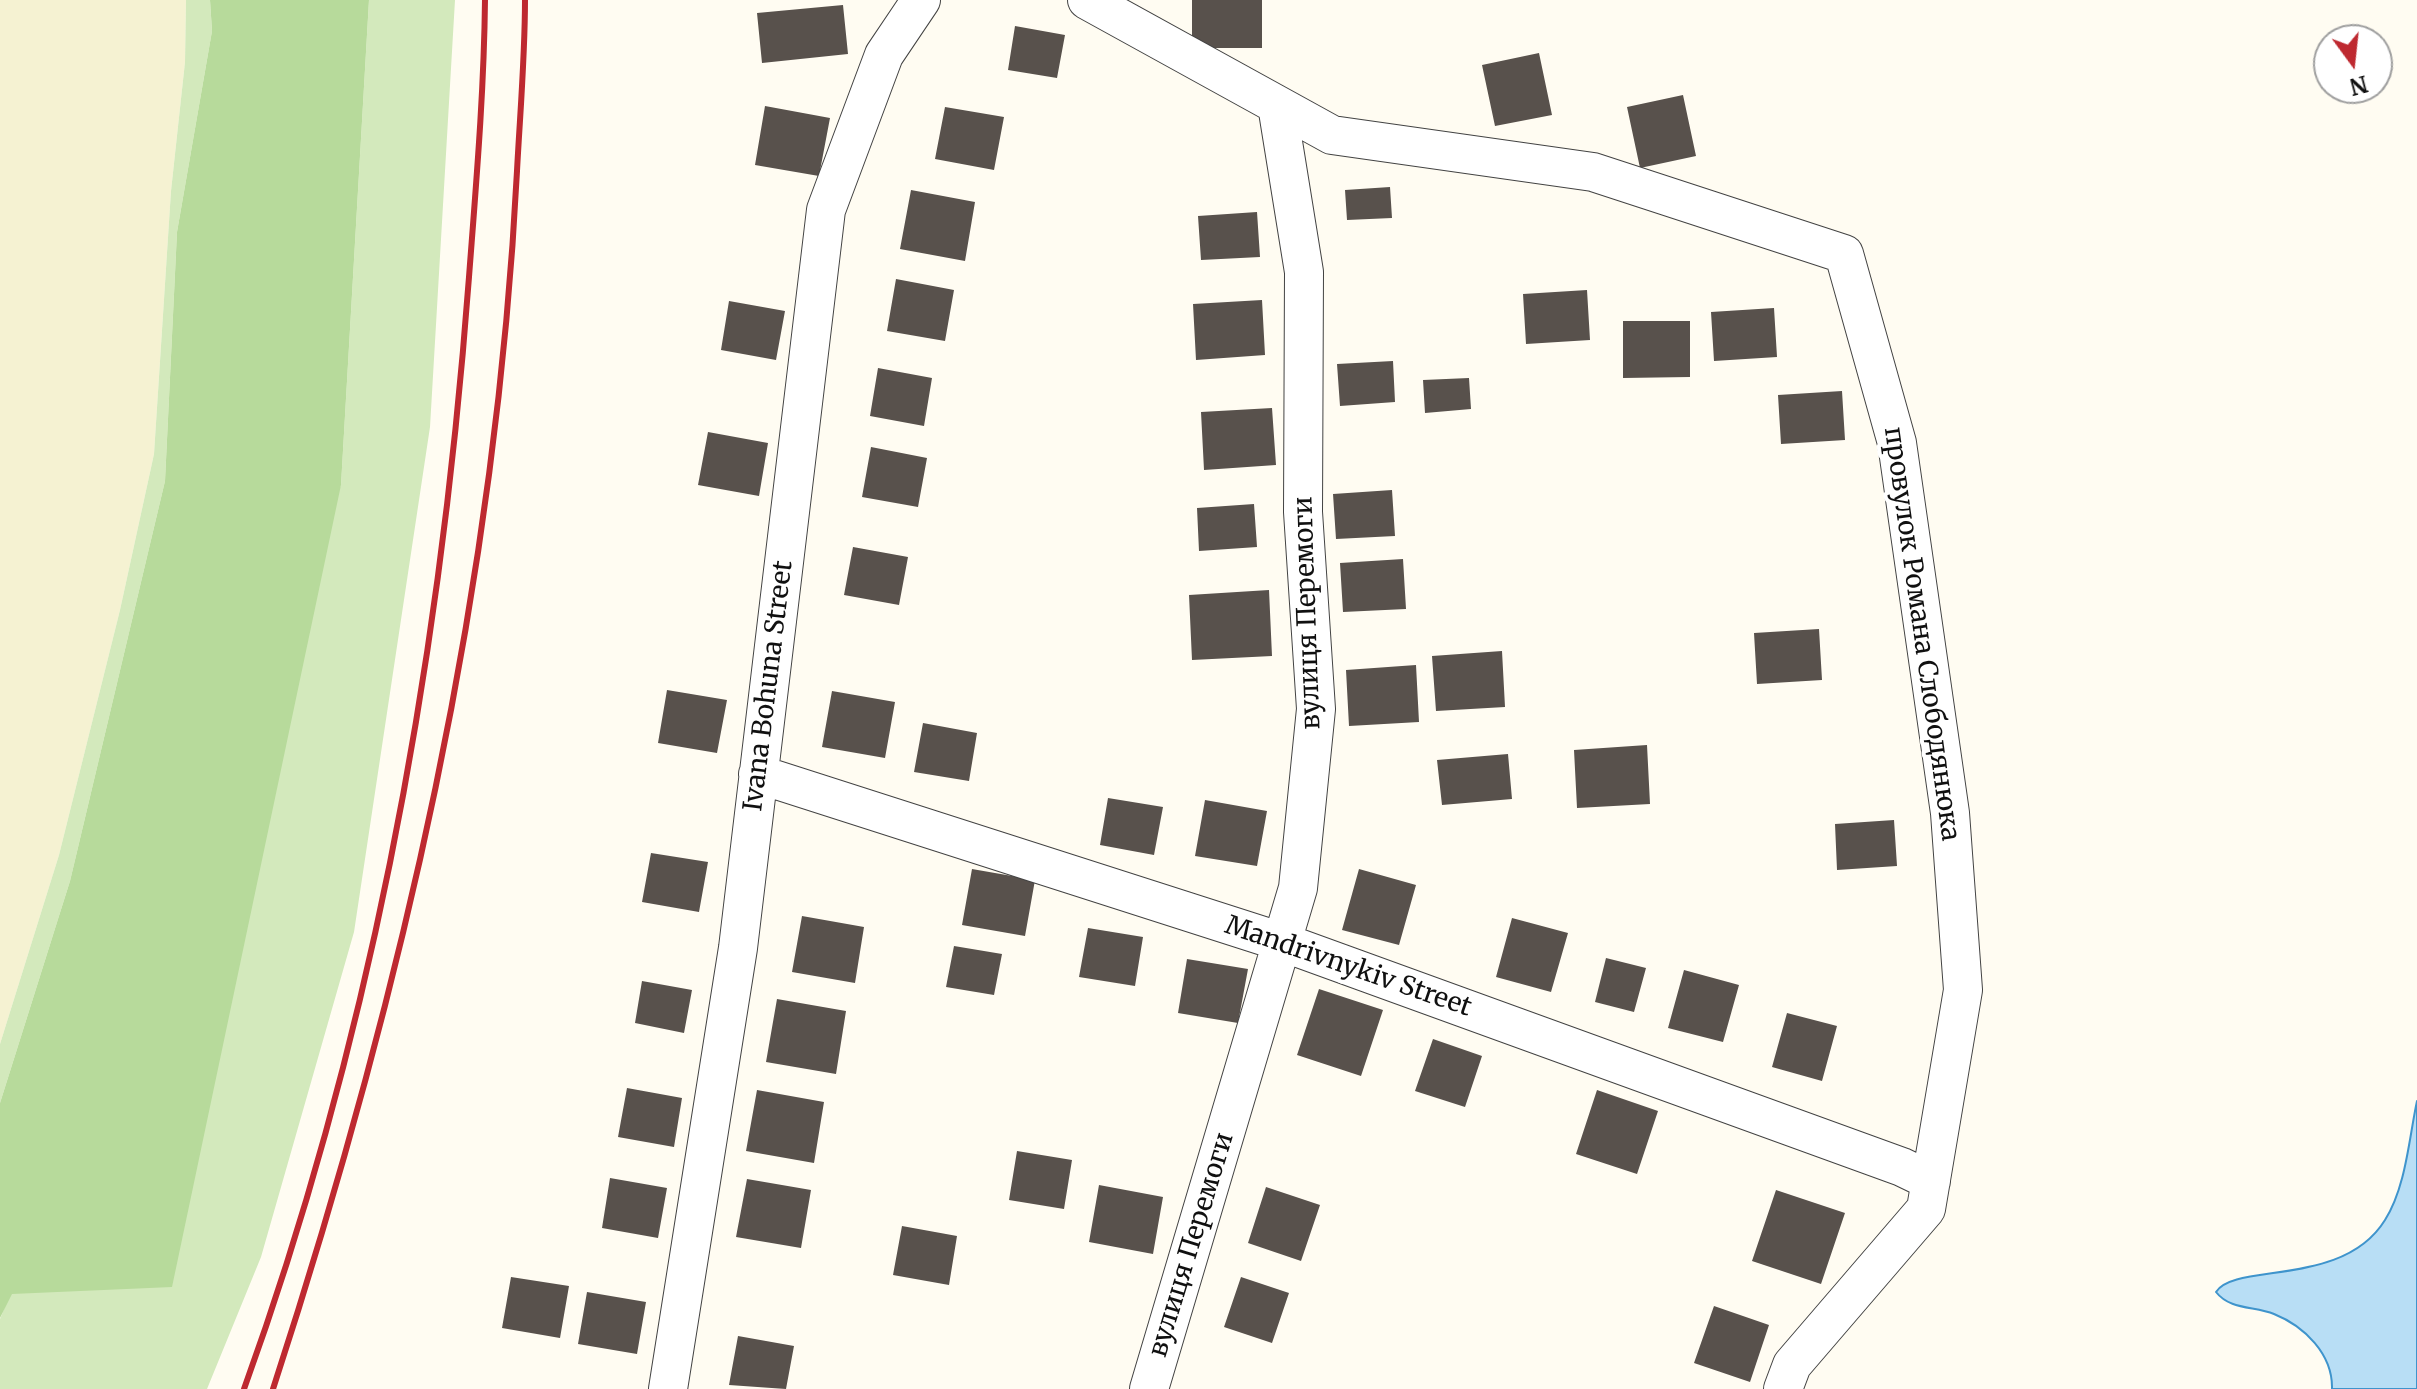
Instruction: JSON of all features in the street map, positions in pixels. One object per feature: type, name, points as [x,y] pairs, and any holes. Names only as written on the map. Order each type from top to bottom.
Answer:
[{"type":"street","name":"Ivana Bohuna Street","points":[[668,1389],[738,948],[826,210],[884,55],[921,0]]},
{"type":"street","name":"провулок Романа Слободянюка","points":[[1087,0],[1332,135],[1593,172],[1844,254],[1897,443],[1950,813],[1963,990],[1926,1209],[1792,1365],[1783,1389]]},
{"type":"street","name":"вулиця Перемоги","points":[[1149,1389],[1298,888],[1316,709],[1303,512],[1304,272],[1277,105]]},
{"type":"street","name":"Mandrivnykiv Street","points":[[758,774],[1282,942],[1887,1161],[1931,1181]]},
{"type":"shaded area","points":[[0,0],[186,0],[185,62],[171,191],[154,454],[120,610],[59,855],[0,1044]]},
{"type":"green space","points":[[186,0],[210,0],[212,31],[177,232],[165,481],[70,881],[0,1103],[0,1044],[59,855],[120,610],[154,454],[171,191],[185,62]]},
{"type":"green space","points":[[210,0],[369,0],[341,485],[172,1287],[12,1294],[0,1318],[0,1103],[70,881],[165,481],[177,232],[212,31]]},
{"type":"green space","points":[[369,0],[455,0],[430,427],[354,932],[261,1257],[207,1389],[0,1389],[0,1319],[341,485]]},
{"type":"water","points":[[2417,1101],[2417,1389],[2332,1389],[2328,1364],[2306,1334],[2285,1319],[2266,1311],[2235,1305],[2216,1292],[2227,1283],[2245,1278],[2318,1265],[2344,1256],[2366,1241],[2385,1220],[2398,1193]]},
{"type":"building","points":[[1192,0],[1262,0],[1262,48],[1192,48]]},
{"type":"building","points":[[843,5],[848,54],[762,63],[757,13]]},
{"type":"building","points":[[1015,26],[1065,35],[1057,78],[1008,70]]},
{"type":"building","points":[[1539,53],[1552,115],[1495,126],[1482,65]]},
{"type":"building","points":[[1683,95],[1696,156],[1640,168],[1627,107]]},
{"type":"building","points":[[765,106],[830,118],[819,176],[755,165]]},
{"type":"building","points":[[945,107],[1004,117],[994,170],[935,159]]},
{"type":"building","points":[[1390,187],[1392,218],[1347,220],[1345,190]]},
{"type":"building","points":[[911,190],[975,202],[965,261],[900,249]]},
{"type":"building","points":[[1257,212],[1260,257],[1201,260],[1198,216]]},
{"type":"building","points":[[896,279],[954,290],[945,341],[887,331]]},
{"type":"building","points":[[1587,290],[1590,340],[1526,344],[1523,294]]},
{"type":"building","points":[[1262,300],[1265,355],[1196,360],[1193,304]]},
{"type":"building","points":[[729,301],[785,311],[776,360],[721,350]]},
{"type":"building","points":[[1774,308],[1777,357],[1714,361],[1711,312]]},
{"type":"building","points":[[1623,321],[1690,321],[1690,377],[1623,378]]},
{"type":"building","points":[[1393,361],[1395,402],[1340,406],[1337,364]]},
{"type":"building","points":[[878,368],[932,378],[924,426],[870,416]]},
{"type":"building","points":[[1469,378],[1471,409],[1425,413],[1423,380]]},
{"type":"building","points":[[1842,391],[1845,440],[1781,444],[1778,395]]},
{"type":"building","points":[[1272,408],[1276,465],[1204,470],[1201,412]]},
{"type":"building","points":[[708,432],[768,443],[759,496],[698,485]]},
{"type":"building","points":[[871,447],[927,458],[918,507],[862,497]]},
{"type":"building","points":[[1392,490],[1395,536],[1336,539],[1333,494]]},
{"type":"building","points":[[1254,504],[1257,547],[1199,551],[1197,508]]},
{"type":"building","points":[[853,547],[908,557],[899,605],[844,595]]},
{"type":"building","points":[[1403,559],[1406,609],[1343,612],[1340,563]]},
{"type":"building","points":[[1269,590],[1272,656],[1192,660],[1189,595]]},
{"type":"building","points":[[1819,629],[1822,680],[1757,684],[1754,633]]},
{"type":"building","points":[[1502,651],[1505,707],[1436,711],[1432,656]]},
{"type":"building","points":[[1416,665],[1419,722],[1349,726],[1346,670]]},
{"type":"building","points":[[667,690],[727,700],[717,753],[658,743]]},
{"type":"building","points":[[832,691],[895,702],[885,758],[822,747]]},
{"type":"building","points":[[923,723],[977,733],[969,781],[914,772]]},
{"type":"building","points":[[1647,745],[1650,804],[1577,808],[1574,750]]},
{"type":"building","points":[[1508,754],[1512,799],[1442,805],[1437,760]]},
{"type":"building","points":[[1108,798],[1163,807],[1154,855],[1100,845]]},
{"type":"building","points":[[1205,800],[1267,811],[1257,866],[1195,856]]},
{"type":"building","points":[[1894,820],[1897,866],[1837,870],[1835,824]]},
{"type":"building","points":[[651,853],[708,862],[699,912],[642,902]]},
{"type":"building","points":[[972,869],[1035,880],[1025,936],[962,925]]},
{"type":"building","points":[[1359,869],[1416,885],[1399,945],[1342,930]]},
{"type":"building","points":[[802,916],[864,927],[855,983],[792,972]]},
{"type":"building","points":[[1512,918],[1568,933],[1551,992],[1496,977]]},
{"type":"building","points":[[1088,928],[1143,937],[1135,986],[1079,977]]},
{"type":"building","points":[[954,946],[1002,954],[994,995],[946,987]]},
{"type":"building","points":[[1606,958],[1646,968],[1634,1012],[1595,1002]]},
{"type":"building","points":[[1187,959],[1248,969],[1238,1023],[1178,1013]]},
{"type":"building","points":[[1684,970],[1739,985],[1723,1042],[1668,1028]]},
{"type":"building","points":[[642,981],[692,990],[684,1033],[635,1023]]},
{"type":"building","points":[[1319,989],[1383,1010],[1361,1076],[1297,1055]]},
{"type":"building","points":[[777,999],[846,1011],[836,1074],[766,1062]]},
{"type":"building","points":[[1787,1013],[1837,1026],[1822,1081],[1772,1067]]},
{"type":"building","points":[[1433,1039],[1482,1056],[1465,1107],[1415,1091]]},
{"type":"building","points":[[627,1088],[682,1098],[674,1147],[618,1137]]},
{"type":"building","points":[[757,1090],[824,1102],[814,1163],[746,1151]]},
{"type":"building","points":[[1597,1090],[1658,1111],[1637,1174],[1576,1154]]},
{"type":"building","points":[[1017,1151],[1072,1160],[1064,1209],[1009,1200]]},
{"type":"building","points":[[610,1178],[667,1188],[658,1238],[602,1228]]},
{"type":"building","points":[[747,1179],[811,1190],[801,1248],[736,1237]]},
{"type":"building","points":[[1099,1185],[1163,1197],[1153,1254],[1089,1242]]},
{"type":"building","points":[[1266,1187],[1320,1205],[1301,1261],[1248,1243]]},
{"type":"building","points":[[1776,1190],[1845,1213],[1821,1284],[1752,1261]]},
{"type":"building","points":[[902,1226],[957,1236],[949,1285],[893,1275]]},
{"type":"building","points":[[511,1277],[569,1286],[560,1338],[502,1328]]},
{"type":"building","points":[[1241,1277],[1289,1293],[1272,1343],[1224,1327]]},
{"type":"building","points":[[587,1292],[646,1302],[637,1354],[578,1344]]},
{"type":"building","points":[[1714,1306],[1769,1325],[1750,1382],[1694,1363]]},
{"type":"building","points":[[738,1336],[794,1346],[786,1389],[729,1385]]},
{"type":"railway","points":[[244,1389],[290,1254],[330,1118],[364,980],[420,700],[457,418],[479,139],[485,0]]},
{"type":"railway","points":[[273,1389],[363,1091],[436,788],[465,635],[488,481],[506,327],[525,0]]}]
